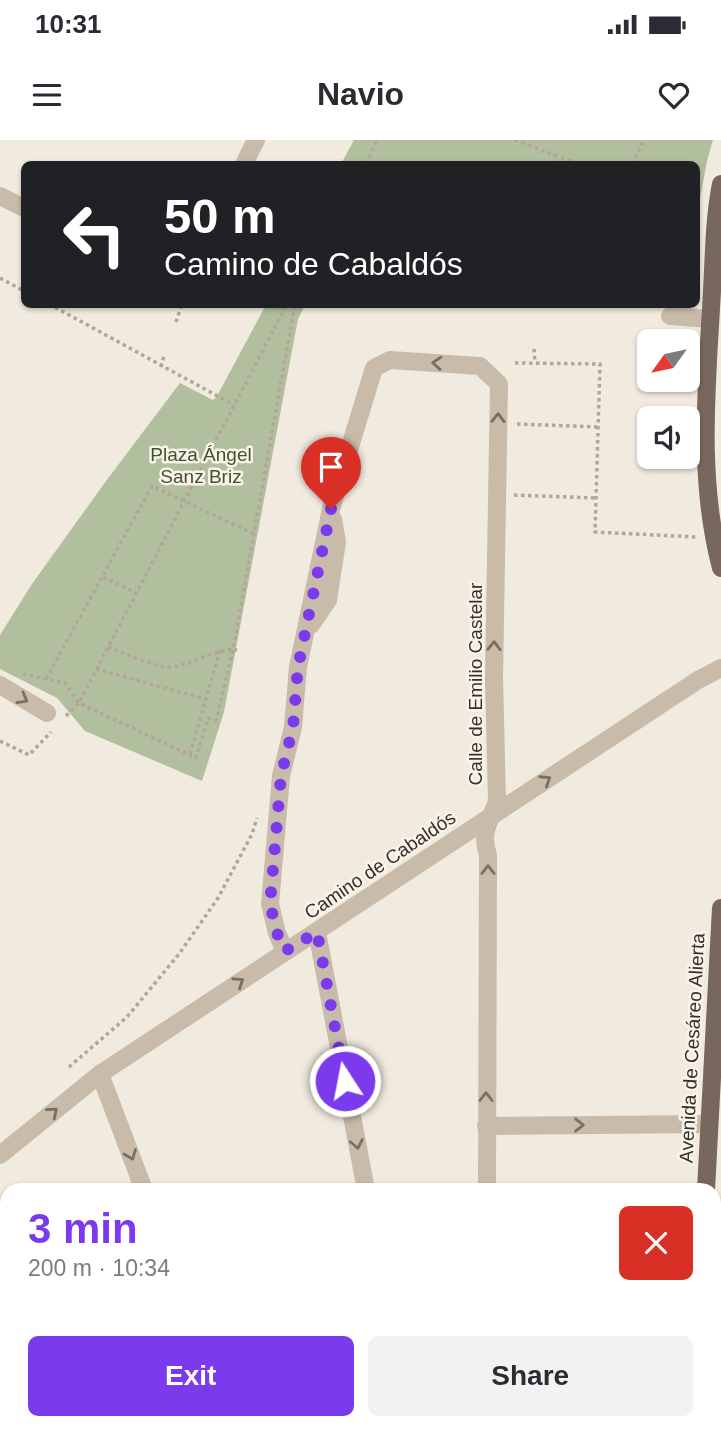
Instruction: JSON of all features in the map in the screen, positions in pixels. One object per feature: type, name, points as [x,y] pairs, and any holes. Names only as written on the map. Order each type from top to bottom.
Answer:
[{"type":"main road","points":[[721,184],[716,219],[710,319],[706,464],[712,533],[721,568]]},
{"type":"main road","name":"Avenida de Cesáreo Alierta","points":[[706,1183],[721,908]]},
{"type":"street","points":[[246,161],[256,140]]},
{"type":"street","points":[[0,196],[21,206]]},
{"type":"street","points":[[670,316],[710,319]]},
{"type":"street","name":"Calle de Emilio Castelar","points":[[285,951],[277,933],[270,904],[281,776],[293,727],[298,667],[331,509],[374,368],[390,360],[480,366],[499,384],[494,678],[497,801],[489,818],[484,841],[488,855],[487,1183]]},
{"type":"street","name":"Camino de Cabaldós","points":[[0,1155],[100,1074],[698,680],[721,668]]},
{"type":"street","points":[[0,685],[54,721]]},
{"type":"street","points":[[317,932],[365,1183]]},
{"type":"street","points":[[100,1074],[141,1183]]},
{"type":"street","points":[[486,1126],[709,1124]]},
{"type":"path","points":[[367,161],[377,140]]},
{"type":"path","points":[[515,140],[571,161]]},
{"type":"path","points":[[634,161],[645,140]]},
{"type":"path","points":[[553,161],[554,155]]},
{"type":"path","points":[[0,278],[21,289]]},
{"type":"path","points":[[55,308],[234,405]]},
{"type":"path","points":[[176,322],[181,308]]},
{"type":"path","points":[[0,741],[29,755],[54,721],[79,703],[285,308]]},
{"type":"path","points":[[20,673],[65,683],[79,703],[196,758],[208,718],[216,720],[235,650],[294,308]]},
{"type":"path","points":[[534,349],[535,363]]},
{"type":"path","points":[[161,367],[164,356]]},
{"type":"path","points":[[515,363],[600,364],[595,532],[702,537]]},
{"type":"path","points":[[498,423],[598,427]]},
{"type":"path","points":[[46,679],[152,486],[254,534]]},
{"type":"path","points":[[497,494],[596,498]]},
{"type":"path","points":[[102,577],[136,593]]},
{"type":"path","points":[[108,647],[168,668],[193,663],[220,650],[235,650]]},
{"type":"path","points":[[190,755],[220,650]]},
{"type":"path","points":[[96,669],[206,699]]},
{"type":"path","points":[[69,1067],[127,1017],[179,954],[218,898],[251,834],[258,812]]},
{"type":"green space","points":[[354,140],[713,140],[700,199],[700,161],[343,161]]},
{"type":"green space","name":"Plaza Ángel Sanz Briz","points":[[264,308],[304,308],[298,319],[224,712],[202,781],[85,731],[57,698],[0,669],[0,635],[32,584],[180,383],[213,400]]},
{"type":"route","points":[[331,509],[298,667],[293,727],[281,776],[270,904],[277,933],[285,951],[317,932],[345,1081]]}]
